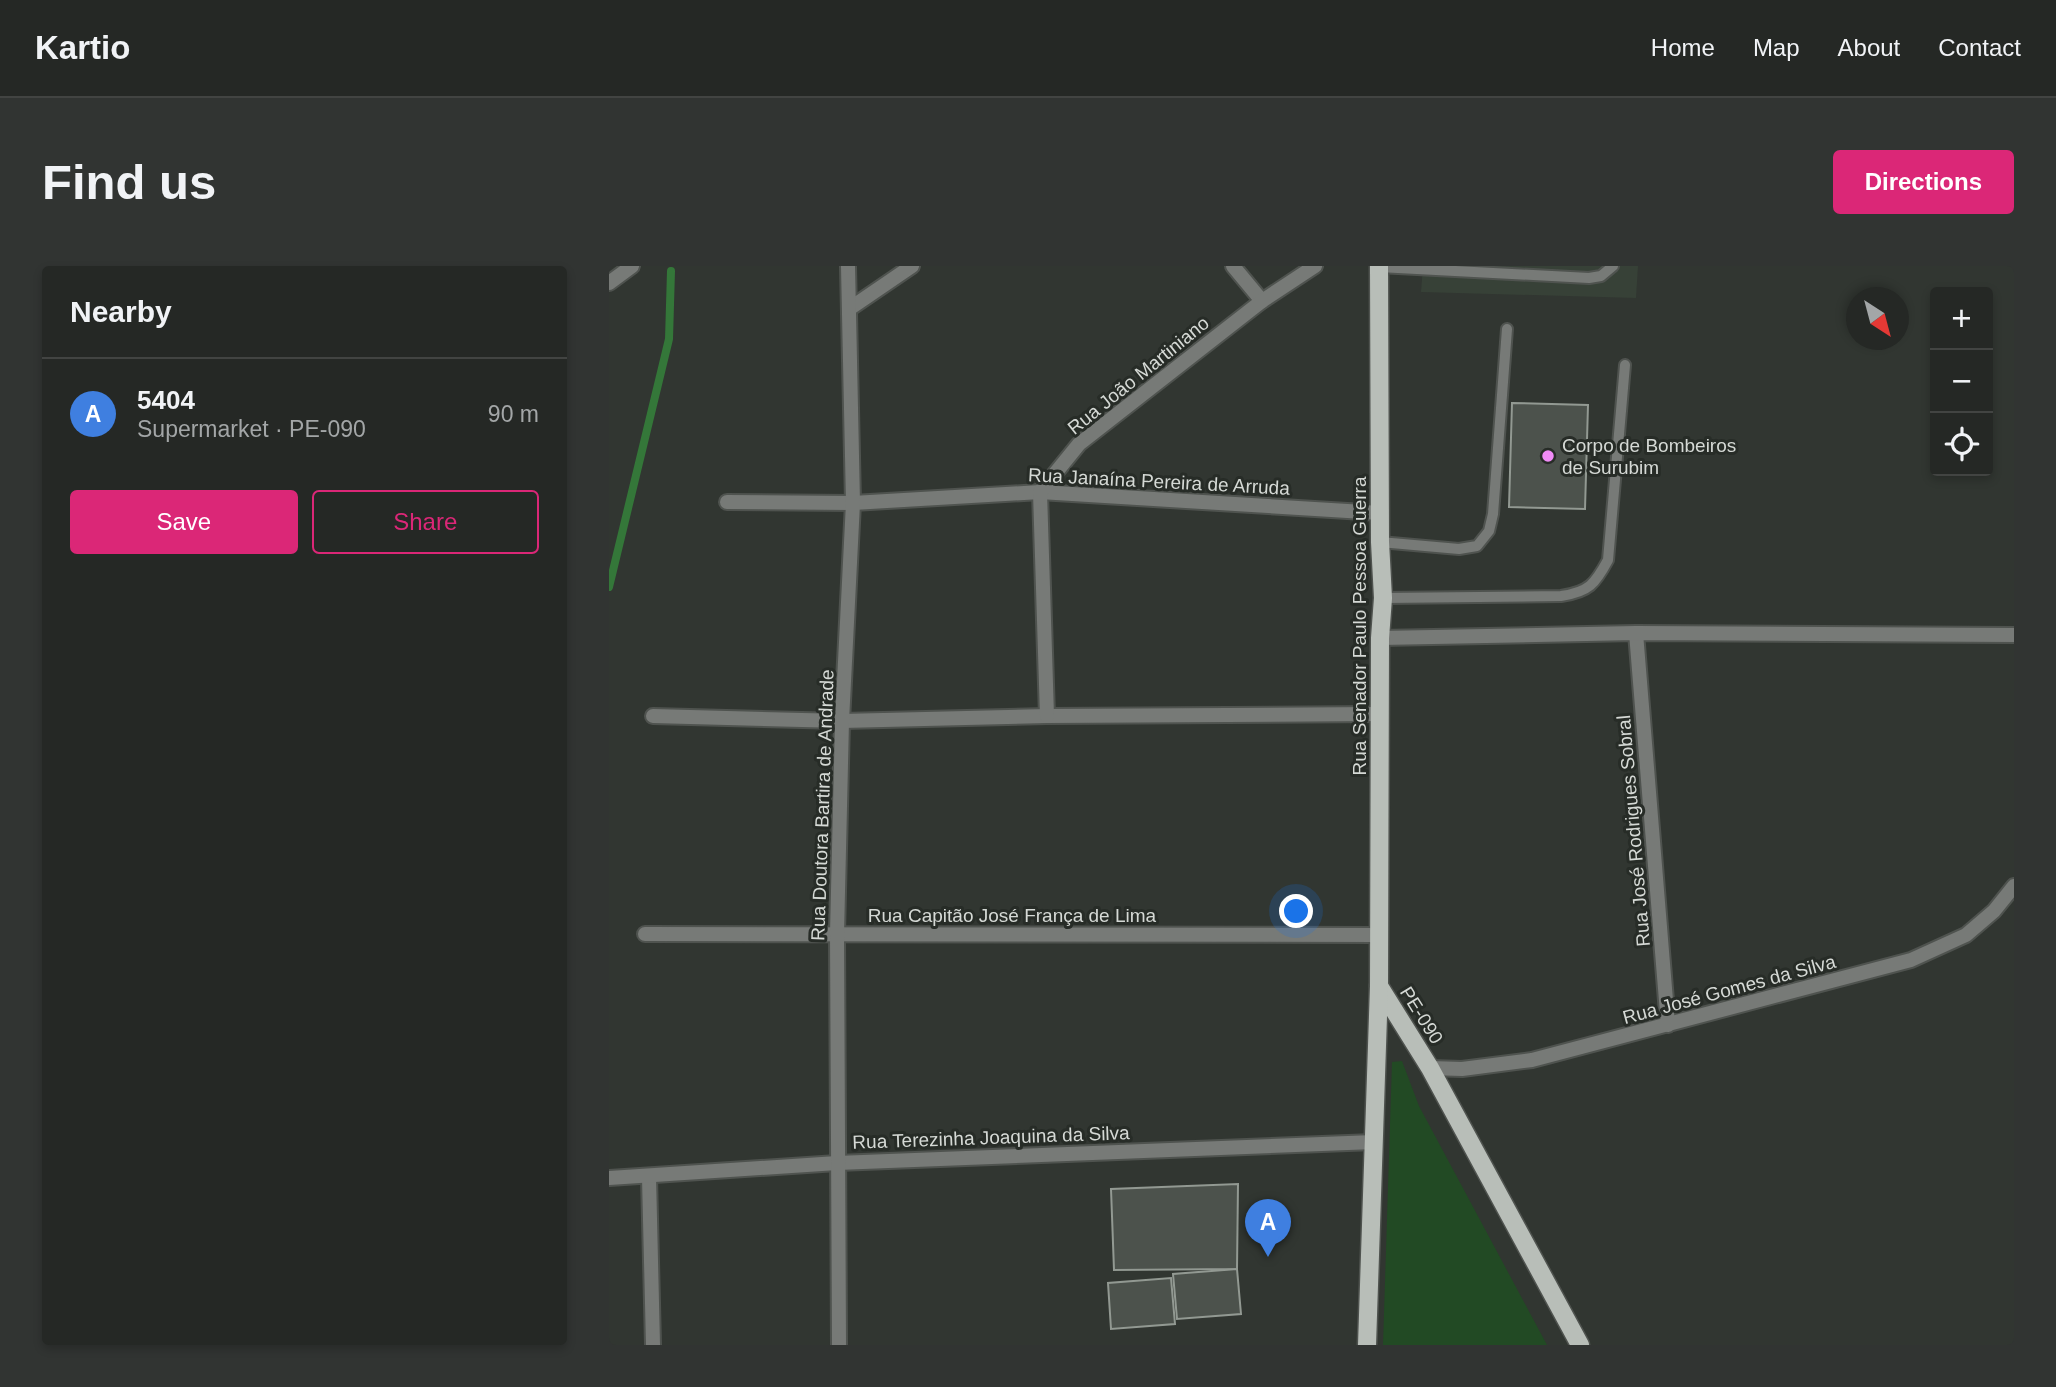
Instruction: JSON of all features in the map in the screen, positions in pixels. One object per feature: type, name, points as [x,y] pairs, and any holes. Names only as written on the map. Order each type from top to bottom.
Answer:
[{"type":"main road","name":"Rua Senador Paulo Pessoa Guerra","points":[[1380,266],[1380,542],[1383,598],[1380,638],[1380,986]]},
{"type":"main road","name":"PE-090","points":[[1380,986],[1430,1068],[1580,1345]]},
{"type":"main road","name":"PE-090","points":[[1367,1345],[1380,986]]},
{"type":"street","points":[[609,283],[632,266]]},
{"type":"street","name":"Rua Doutora Bartira de Andrade","points":[[839,1345],[837,934],[842,721],[853,503],[848,266]]},
{"type":"street","points":[[849,309],[912,266]]},
{"type":"street","points":[[1233,266],[1262,301]]},
{"type":"street","name":"Rua João Martiniano","points":[[1040,492],[1079,444],[1262,301],[1315,266]]},
{"type":"street","points":[[1040,492],[1047,716]]},
{"type":"street","name":"Rua Janaína Pereira de Arruda","points":[[727,502],[853,503],[1040,492],[1380,513]]},
{"type":"street","points":[[1380,638],[1636,633],[2014,635]]},
{"type":"street","name":"Rua José Rodrigues Sobral","points":[[1636,633],[1668,1025]]},
{"type":"street","points":[[653,716],[842,721],[1047,716],[1380,714]]},
{"type":"street","name":"Rua José Gomes da Silva","points":[[1430,1068],[1462,1069],[1532,1060],[1911,960],[1966,935],[1994,911],[2014,886]]},
{"type":"street","name":"Rua Capitão José França de Lima","points":[[645,934],[1380,935]]},
{"type":"street","name":"Rua Terezinha Joaquina da Silva","points":[[609,1178],[837,1163],[1374,1142]]},
{"type":"street","points":[[649,1177],[653,1345]]},
{"type":"lane","points":[[1380,266],[1589,278],[1601,276],[1613,266]]},
{"type":"lane","points":[[1380,542],[1459,549],[1477,546],[1489,531],[1493,514],[1507,328]]},
{"type":"lane","points":[[1383,598],[1561,596],[1579,593],[1597,581],[1608,560],[1625,365]]},
{"type":"shaded area","points":[[1423,266],[1638,266],[1636,298],[1421,292]]},
{"type":"green space","points":[[1402,1061],[1419,1106],[1547,1345],[1383,1345],[1392,1062]]},
{"type":"building","name":"Corpo de Bombeiros de Surubim","points":[[1512,403],[1588,405],[1585,509],[1509,507]]},
{"type":"building","points":[[1238,1184],[1237,1269],[1114,1270],[1111,1189]]},
{"type":"building","points":[[1237,1269],[1241,1314],[1177,1319],[1173,1274]]},
{"type":"building","points":[[1171,1278],[1175,1324],[1111,1329],[1108,1283]]},
{"type":"waterway","points":[[609,587],[669,339],[671,271]]},
{"type":"place","name":"Corpo de Bombeiros de Surubim","points":[[1548,456]]},
{"type":"place","name":"5404","points":[[1268,1257]]}]
